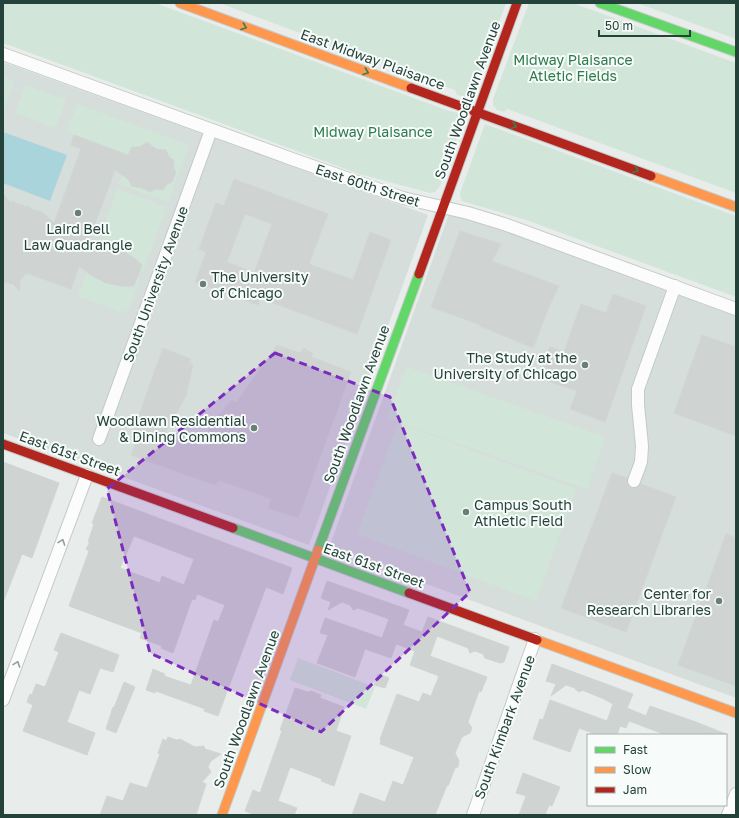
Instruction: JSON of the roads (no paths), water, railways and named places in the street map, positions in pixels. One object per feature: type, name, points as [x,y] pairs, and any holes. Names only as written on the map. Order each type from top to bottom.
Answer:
[{"type":"street","name":"East Midway Plaisance","points":[[180,3],[736,207]]},
{"type":"street","name":"South Woodlawn Avenue","points":[[222,815],[517,3]]},
{"type":"street","points":[[600,3],[736,52]]},
{"type":"street","name":"East 60th Street","points":[[3,54],[403,198],[468,213],[516,228],[736,309]]},
{"type":"street","name":"South University Avenue","points":[[99,439],[211,130]]},
{"type":"street","points":[[634,481],[641,462],[638,389],[675,286]]},
{"type":"street","name":"East 61st Street","points":[[3,444],[736,713]]},
{"type":"street","points":[[3,700],[87,474]]},
{"type":"street","name":"South Kimbark Avenue","points":[[473,815],[535,639]]},
{"type":"street","points":[[728,815],[736,794]]},
{"type":"water","points":[[3,132],[67,155],[50,201],[3,183]]},
{"type":"place","name":"Laird Bell Law Quadrangle","points":[[78,213]]},
{"type":"place","name":"The University of Chicago","points":[[203,284]]},
{"type":"place","name":"The Study at the University of Chicago","points":[[585,365]]},
{"type":"place","name":"Woodlawn Residential & Dining Commons","points":[[254,428]]},
{"type":"place","name":"Campus South Athletic Field","points":[[466,512]]},
{"type":"place","name":"Center for Research Libraries","points":[[719,601]]},
{"type":"park label","name":"Midway Plaisance Atletic Fields","points":[[573,68]]},
{"type":"park label","name":"Midway Plaisance","points":[[373,131]]}]
